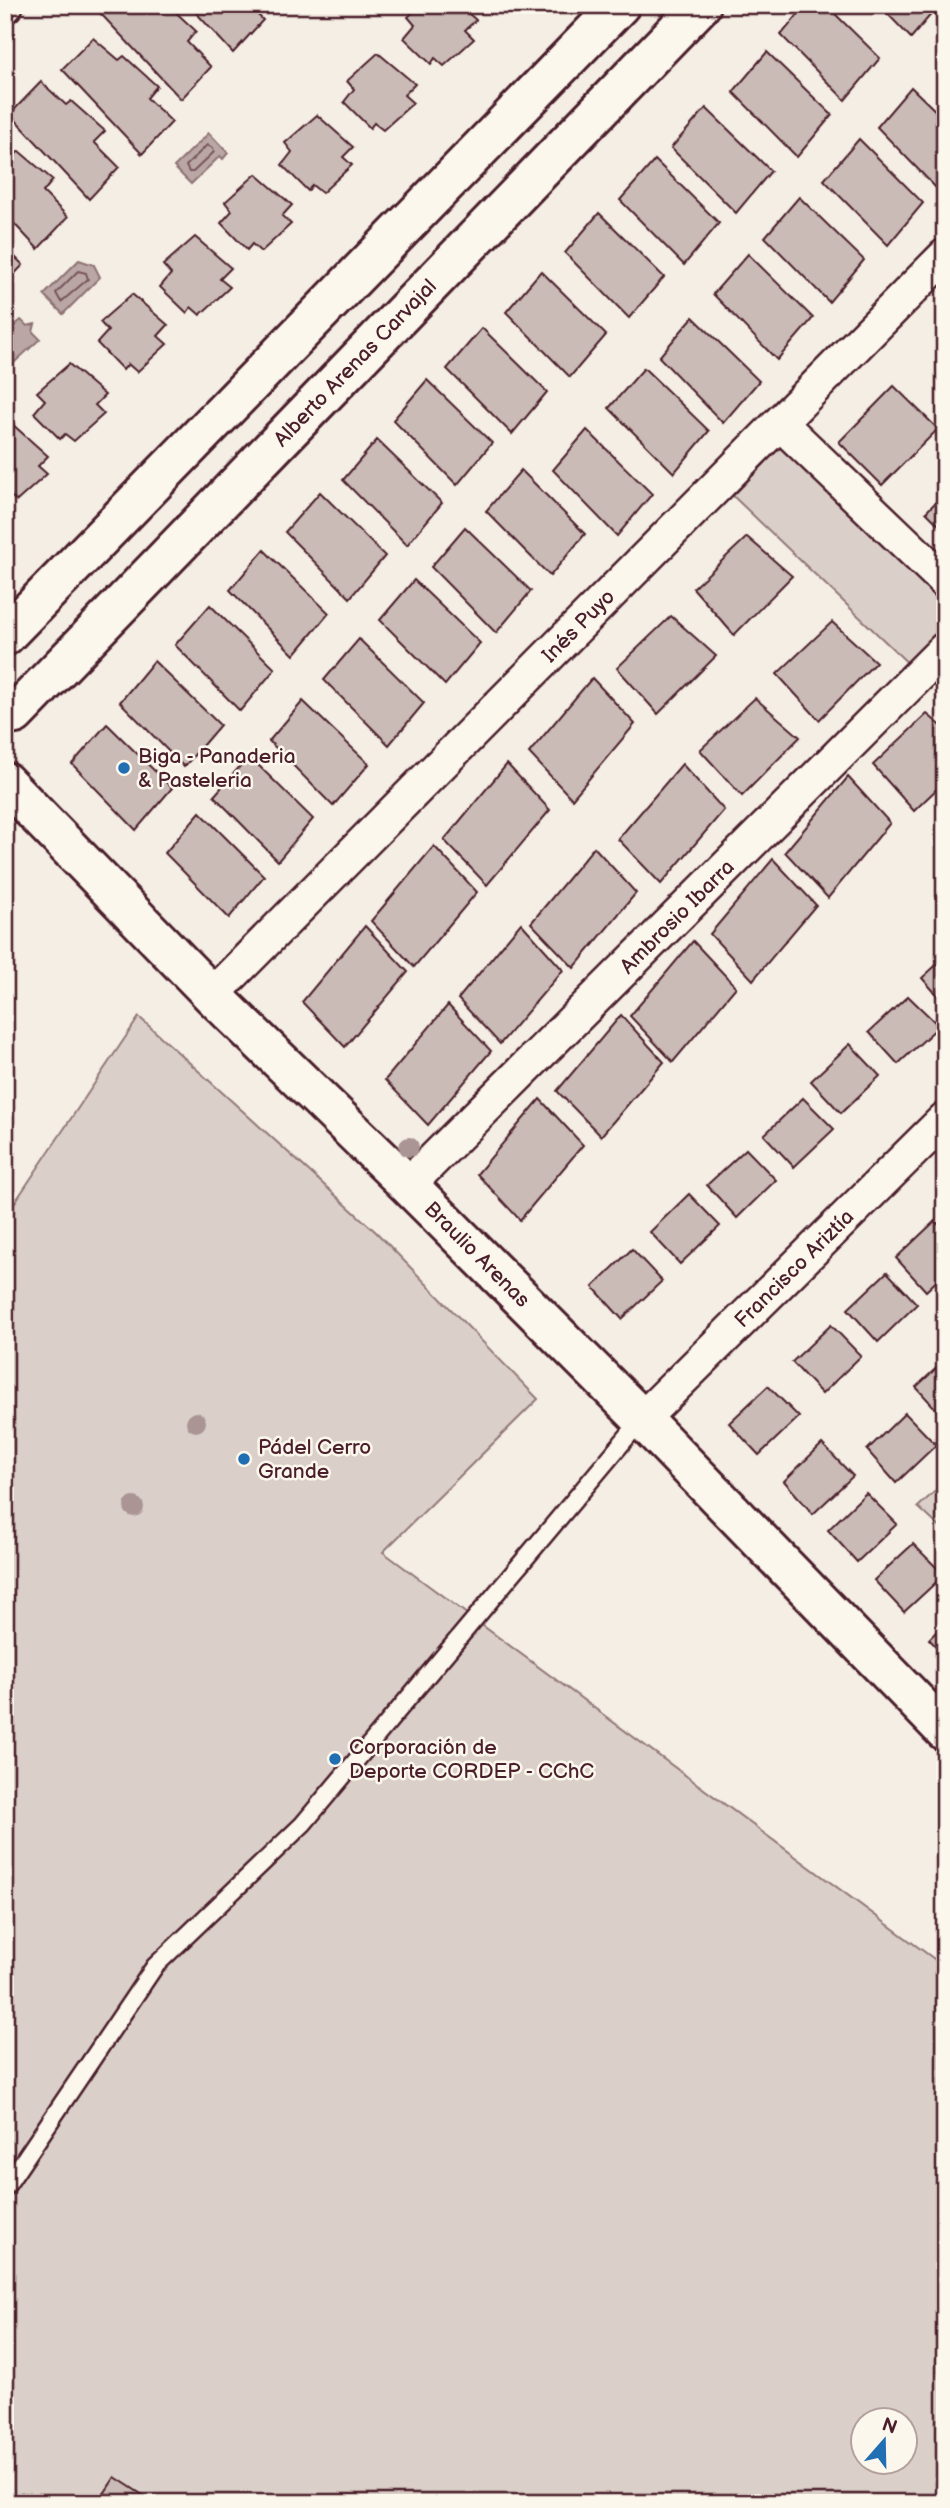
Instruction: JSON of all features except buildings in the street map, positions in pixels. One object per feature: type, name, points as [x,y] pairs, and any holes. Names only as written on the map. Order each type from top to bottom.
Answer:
[{"type":"street","points":[[5,636],[620,5]]},
{"type":"street","name":"Alberto Arenas Carvajal","points":[[5,715],[16,714],[701,5]]},
{"type":"street","name":"Inés Puyo","points":[[212,995],[945,256]]},
{"type":"street","points":[[780,423],[945,581]]},
{"type":"street","name":"Ambrosio Ibarra","points":[[408,1185],[945,649]]},
{"type":"street","name":"Braulio Arenas","points":[[5,782],[212,995],[408,1185],[642,1419],[945,1731]]},
{"type":"street","name":"Francisco Ariztía","points":[[642,1419],[945,1119]]},
{"type":"lane","points":[[5,2188],[155,1966],[303,1824],[642,1419]]},
{"type":"shaded area","points":[[782,445],[945,602],[945,639],[915,670],[733,496]]},
{"type":"shaded area","name":"Corporación de Deporte CORDEP - CChC","points":[[139,1017],[377,1233],[538,1399],[383,1552],[945,1967],[945,2503],[5,2503],[5,1217]]},
{"type":"shaded area","points":[[945,1482],[945,1532],[918,1507]]},
{"type":"water","points":[[209,133],[228,153],[223,159],[220,156],[191,184],[174,167]]},
{"type":"water","points":[[79,260],[94,265],[100,277],[63,314],[44,295]]},
{"type":"water","points":[[21,320],[27,326],[35,324],[33,332],[40,339],[5,371],[5,334]]},
{"type":"place","name":"Biga - Panaderia & Pasteleria","points":[[124,768]]},
{"type":"place","name":"Pádel Cerro Grande","points":[[244,1459]]},
{"type":"place","name":"Corporación de Deporte CORDEP - CChC","points":[[335,1759]]}]
